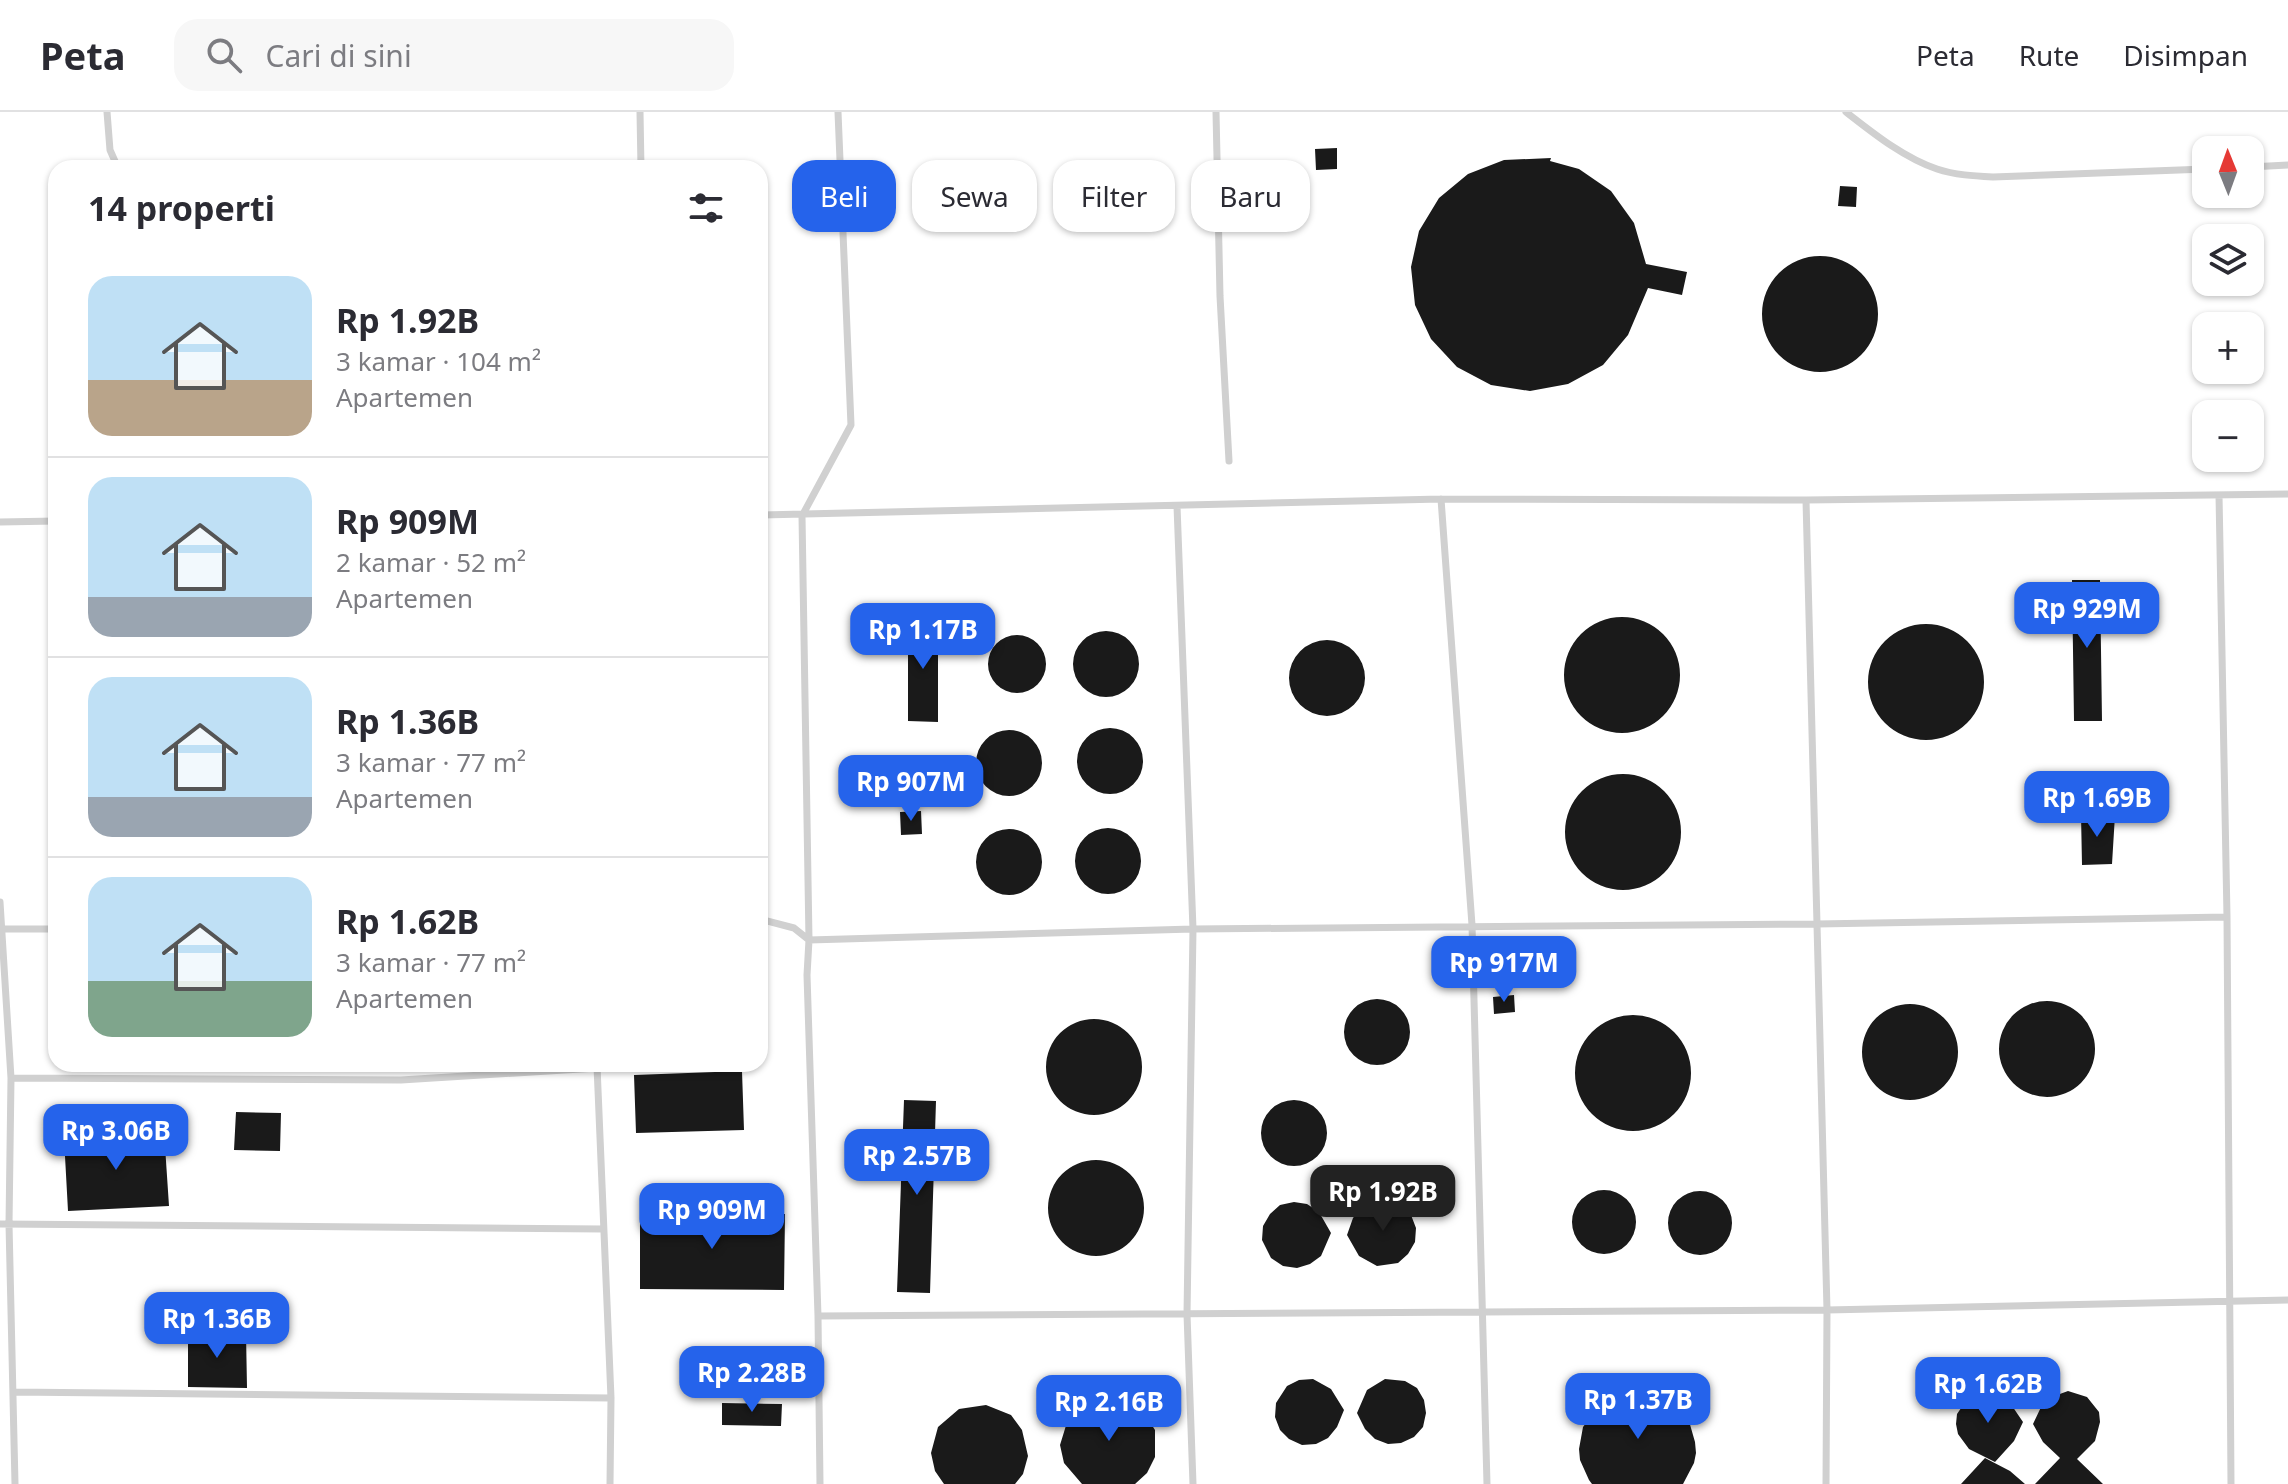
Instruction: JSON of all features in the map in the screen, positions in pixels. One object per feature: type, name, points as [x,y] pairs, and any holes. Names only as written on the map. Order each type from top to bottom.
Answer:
[{"type":"lane","points":[[107,112],[110,150],[114,160]]},
{"type":"lane","points":[[640,112],[641,160]]},
{"type":"lane","points":[[820,1484],[807,975],[802,516],[851,425],[838,112]]},
{"type":"lane","points":[[1216,112],[1220,296],[1229,461]]},
{"type":"lane","points":[[1846,112],[1911,157],[1937,169],[1966,175],[1993,177],[2192,170]]},
{"type":"lane","points":[[2264,166],[2288,165]]},
{"type":"lane","points":[[768,515],[1441,499],[1806,500],[2288,494]]},
{"type":"lane","points":[[2219,495],[2227,917],[2231,1484]]},
{"type":"lane","points":[[1441,499],[1472,925],[1487,1484]]},
{"type":"lane","points":[[1806,500],[1827,1310],[1826,1484]]},
{"type":"lane","points":[[1177,506],[1193,929],[1187,1314],[1193,1484]]},
{"type":"lane","points":[[0,522],[48,521]]},
{"type":"lane","points":[[0,902],[11,1078],[4,1224],[13,1320],[15,1484]]},
{"type":"lane","points":[[768,921],[794,928],[809,940],[1193,929],[2227,917]]},
{"type":"lane","points":[[0,929],[48,929]]},
{"type":"lane","points":[[11,1078],[401,1080],[513,1072]]},
{"type":"lane","points":[[597,1072],[611,1398],[610,1484]]},
{"type":"lane","points":[[4,1224],[603,1229]]},
{"type":"lane","points":[[818,1316],[1827,1310],[2288,1300]]},
{"type":"lane","points":[[0,1320],[13,1320]]},
{"type":"lane","points":[[13,1392],[611,1398]]},
{"type":"building","points":[[1337,148],[1337,169],[1316,170],[1315,149]]},
{"type":"building","points":[[1551,158],[1550,161],[1579,169],[1611,191],[1634,223],[1646,264],[1687,272],[1682,295],[1648,288],[1628,335],[1603,365],[1568,384],[1530,391],[1491,385],[1457,367],[1431,339],[1415,305],[1411,267],[1419,231],[1439,198],[1468,174],[1504,160]]},
{"type":"building","points":[[1840,186],[1857,187],[1856,207],[1838,206]]},
{"type":"building","points":[[1820,256],[1842,260],[1861,273],[1874,292],[1878,314],[1874,336],[1861,355],[1842,368],[1820,372],[1798,368],[1779,355],[1766,336],[1762,314],[1766,292],[1779,273],[1798,260]]},
{"type":"building","points":[[2072,580],[2100,580],[2102,721],[2074,721]]},
{"type":"building","points":[[1622,617],[1644,621],[1663,634],[1676,653],[1680,675],[1676,697],[1663,716],[1644,729],[1622,733],[1600,729],[1581,716],[1568,697],[1564,675],[1568,653],[1581,634],[1600,621]]},
{"type":"building","points":[[908,621],[938,621],[938,722],[908,721]]},
{"type":"building","points":[[1926,624],[1948,628],[1967,641],[1980,660],[1984,682],[1980,704],[1967,723],[1948,736],[1926,740],[1904,736],[1885,723],[1872,704],[1868,682],[1872,660],[1885,641],[1904,628]]},
{"type":"building","points":[[1106,631],[1119,634],[1129,641],[1136,651],[1139,664],[1136,677],[1129,687],[1119,694],[1106,697],[1093,694],[1083,687],[1076,677],[1073,664],[1076,651],[1083,641],[1093,634]]},
{"type":"building","points":[[1017,635],[1038,643],[1046,664],[1038,685],[1017,693],[996,685],[988,664],[996,643]]},
{"type":"building","points":[[1327,640],[1342,643],[1354,651],[1362,663],[1365,678],[1362,693],[1354,705],[1342,713],[1327,716],[1312,713],[1300,705],[1292,693],[1289,678],[1292,663],[1300,651],[1312,643]]},
{"type":"building","points":[[1110,728],[1123,731],[1133,738],[1140,748],[1143,761],[1140,774],[1133,784],[1123,791],[1110,794],[1097,791],[1087,784],[1080,774],[1077,761],[1080,748],[1087,738],[1097,731]]},
{"type":"building","points":[[1009,730],[1022,732],[1032,740],[1040,750],[1040,776],[1032,786],[1022,794],[1009,796],[996,794],[986,786],[978,776],[976,763],[978,750],[986,740],[996,732]]},
{"type":"building","points":[[1623,774],[1645,778],[1664,791],[1677,810],[1681,832],[1677,854],[1664,873],[1645,886],[1623,890],[1601,886],[1582,873],[1569,854],[1565,832],[1569,810],[1582,791],[1601,778]]},
{"type":"building","points":[[921,811],[922,834],[901,835],[900,812]]},
{"type":"building","points":[[2081,814],[2115,815],[2112,864],[2082,865]]},
{"type":"building","points":[[1108,828],[1121,831],[1131,838],[1138,848],[1141,861],[1138,874],[1131,884],[1121,891],[1108,894],[1095,891],[1085,884],[1078,874],[1075,861],[1078,848],[1085,838],[1095,831]]},
{"type":"building","points":[[1009,829],[1022,832],[1032,839],[1039,849],[1042,862],[1039,875],[1032,885],[1022,892],[1009,895],[996,892],[986,885],[979,875],[976,862],[979,849],[986,839],[996,832]]},
{"type":"building","points":[[1514,995],[1515,1012],[1494,1014],[1493,997]]},
{"type":"building","points":[[1377,999],[1390,1001],[1400,1009],[1408,1019],[1408,1045],[1400,1055],[1390,1063],[1377,1065],[1364,1063],[1354,1055],[1346,1045],[1344,1032],[1346,1019],[1354,1009],[1364,1001]]},
{"type":"building","points":[[2047,1001],[2065,1005],[2081,1015],[2091,1031],[2095,1049],[2091,1067],[2081,1083],[2065,1093],[2047,1097],[2029,1093],[2013,1083],[2003,1067],[1999,1049],[2003,1031],[2013,1015],[2029,1005]]},
{"type":"building","points":[[1910,1004],[1928,1008],[1944,1018],[1954,1034],[1958,1052],[1954,1070],[1944,1086],[1928,1096],[1910,1100],[1892,1096],[1876,1086],[1866,1070],[1862,1052],[1866,1034],[1876,1018],[1892,1008]]},
{"type":"building","points":[[1633,1015],[1655,1019],[1674,1032],[1687,1051],[1691,1073],[1687,1095],[1674,1114],[1655,1127],[1633,1131],[1611,1127],[1592,1114],[1579,1095],[1575,1073],[1579,1051],[1592,1032],[1611,1019]]},
{"type":"building","points":[[1094,1019],[1112,1023],[1128,1033],[1138,1049],[1142,1067],[1138,1085],[1128,1101],[1112,1111],[1094,1115],[1076,1111],[1060,1101],[1050,1085],[1046,1067],[1050,1049],[1060,1033],[1076,1023]]},
{"type":"building","points":[[742,1072],[744,1130],[636,1133],[634,1075]]},
{"type":"building","points":[[904,1100],[936,1101],[930,1293],[897,1292]]},
{"type":"building","points":[[1294,1100],[1307,1102],[1317,1110],[1325,1120],[1325,1146],[1317,1156],[1307,1164],[1294,1166],[1281,1164],[1271,1156],[1263,1146],[1261,1133],[1263,1120],[1271,1110],[1281,1102]]},
{"type":"building","points":[[236,1112],[281,1113],[280,1151],[234,1150]]},
{"type":"building","points":[[164,1131],[169,1206],[68,1211],[64,1138]]},
{"type":"building","points":[[1096,1160],[1114,1164],[1130,1174],[1140,1190],[1144,1208],[1140,1226],[1130,1242],[1114,1252],[1096,1256],[1078,1252],[1062,1242],[1052,1226],[1048,1208],[1052,1190],[1062,1174],[1078,1164]]},
{"type":"building","points":[[1604,1190],[1622,1196],[1630,1204],[1636,1222],[1630,1240],[1622,1248],[1604,1254],[1586,1248],[1578,1240],[1572,1222],[1578,1204],[1586,1196]]},
{"type":"building","points":[[1700,1191],[1718,1197],[1726,1205],[1732,1223],[1726,1241],[1718,1249],[1700,1255],[1682,1249],[1674,1241],[1668,1223],[1674,1205],[1682,1197]]},
{"type":"building","points":[[1388,1200],[1411,1215],[1416,1228],[1415,1242],[1398,1263],[1377,1266],[1359,1256],[1347,1235],[1353,1218],[1362,1207],[1374,1201]]},
{"type":"building","points":[[1294,1202],[1307,1204],[1319,1212],[1331,1233],[1321,1256],[1297,1268],[1283,1266],[1271,1258],[1262,1240],[1263,1226],[1270,1214],[1280,1205]]},
{"type":"building","points":[[640,1213],[785,1214],[784,1290],[640,1289]]},
{"type":"building","points":[[188,1333],[246,1333],[247,1388],[188,1387]]},
{"type":"building","points":[[1313,1379],[1331,1389],[1344,1410],[1328,1438],[1316,1444],[1302,1445],[1280,1430],[1275,1417],[1276,1403],[1287,1386],[1299,1380]]},
{"type":"building","points":[[1385,1379],[1405,1381],[1417,1388],[1424,1400],[1426,1413],[1423,1427],[1414,1437],[1401,1443],[1388,1444],[1375,1439],[1365,1429],[1357,1413],[1367,1390]]},
{"type":"building","points":[[1634,1390],[1666,1397],[1689,1421],[1696,1453],[1683,1484],[1592,1484],[1589,1480],[1580,1460],[1583,1427],[1603,1401]]},
{"type":"building","points":[[1987,1391],[2006,1397],[2023,1422],[2014,1441],[1995,1462],[1969,1449],[1958,1434],[1956,1424],[1957,1414],[1968,1398]]},
{"type":"building","points":[[2068,1391],[2087,1397],[2099,1412],[2095,1441],[2077,1459],[2103,1484],[2035,1484],[2060,1458],[2043,1442],[2033,1424],[2049,1398]]},
{"type":"building","points":[[1106,1396],[1124,1399],[1140,1407],[1155,1430],[1155,1457],[1147,1473],[1135,1484],[1082,1484],[1064,1463],[1060,1445],[1068,1419],[1088,1401]]},
{"type":"building","points":[[722,1403],[782,1404],[781,1426],[722,1425]]},
{"type":"building","points":[[986,1405],[1011,1415],[1022,1430],[1028,1456],[1023,1474],[1015,1484],[944,1484],[935,1471],[931,1453],[938,1427],[959,1409]]},
{"type":"building","points":[[1985,1458],[2010,1471],[2025,1484],[1961,1484]]}]
